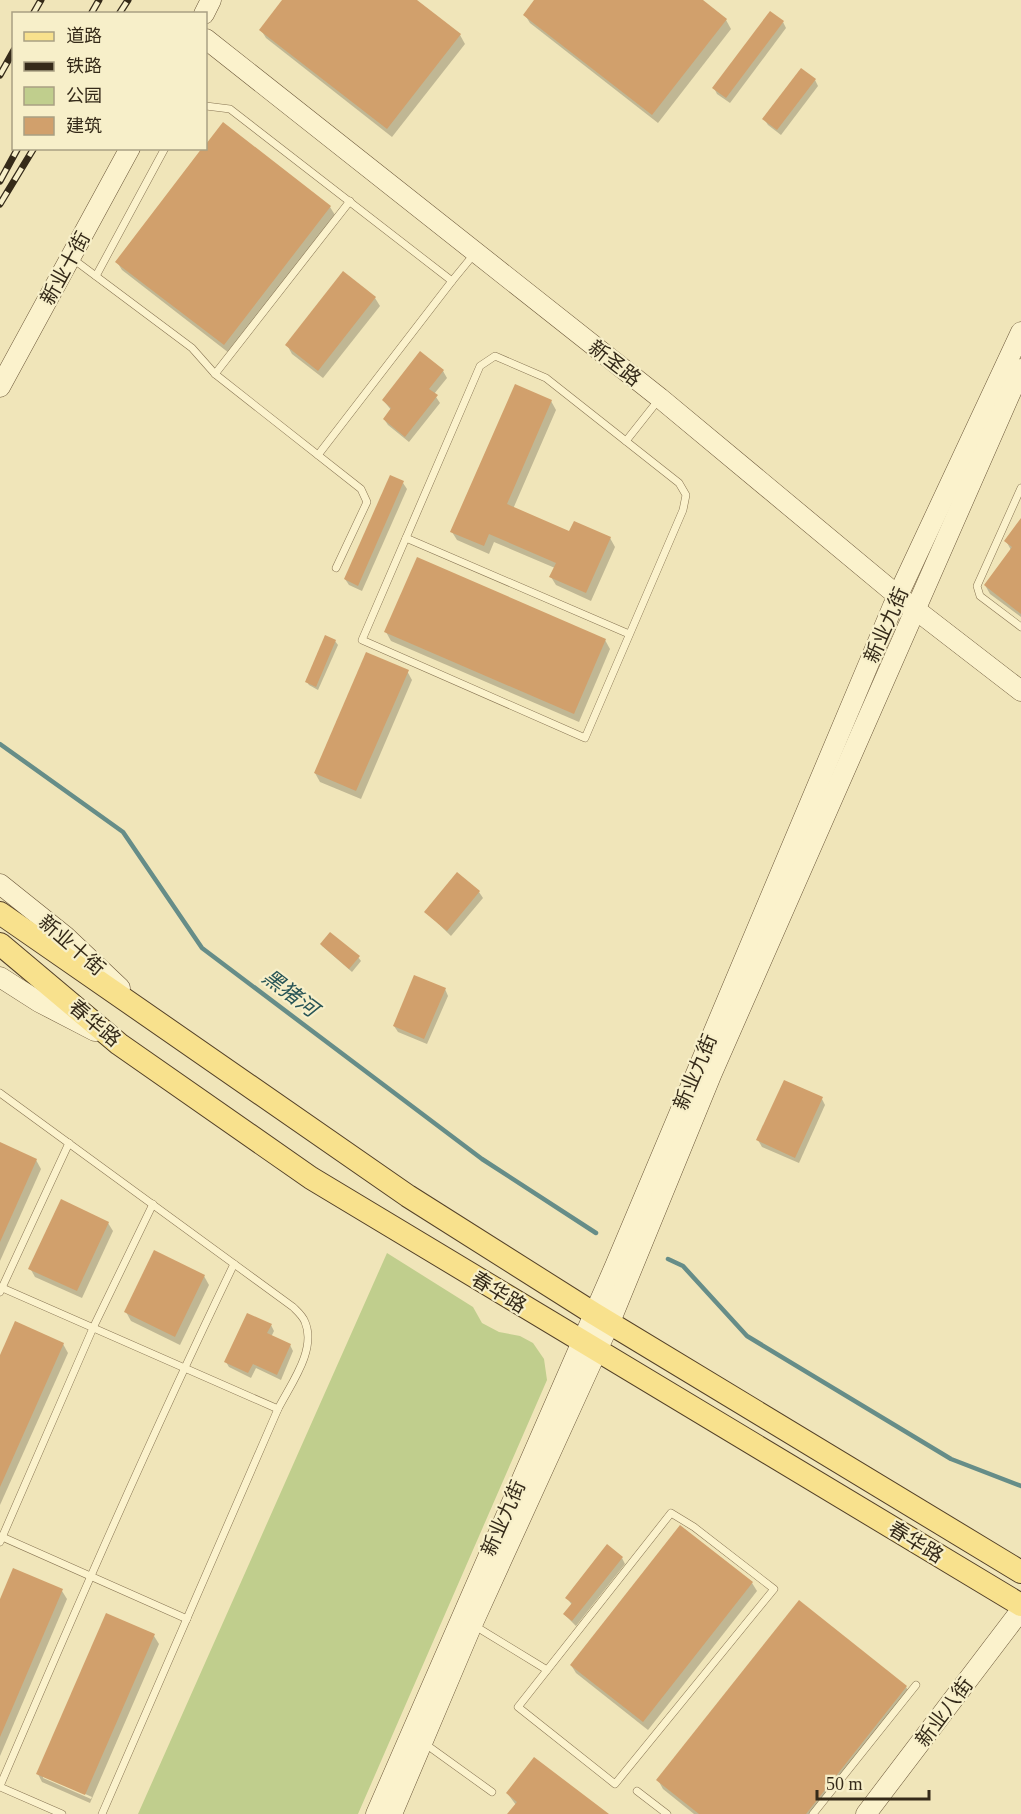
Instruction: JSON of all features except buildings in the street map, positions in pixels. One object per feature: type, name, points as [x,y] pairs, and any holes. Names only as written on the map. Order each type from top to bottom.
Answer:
[{"type":"main road","name":"春华路","points":[[0,913],[408,1196],[1021,1572]]},
{"type":"main road","name":"春华路","points":[[0,944],[119,1044],[311,1178],[1021,1605]]},
{"type":"street","name":"新圣路","points":[[207,40],[472,257],[656,403],[912,614],[1020,698]]},
{"type":"street","name":"新圣路","points":[[207,56],[472,257]]},
{"type":"street","name":"新业十街","points":[[0,387],[129,150]]},
{"type":"street","name":"新业九街","points":[[393,1814],[417,1740],[465,1622],[712,1073],[912,614],[1018,361],[1021,332]]},
{"type":"street","name":"新业九街","points":[[602,1317],[896,601],[1018,361]]},
{"type":"street","name":"新业十街","points":[[0,884],[65,936],[141,1009]]},
{"type":"street","points":[[0,977],[39,1002],[119,1044]]},
{"type":"street","name":"新业八街","points":[[866,1814],[1021,1610]]},
{"type":"street","name":"新业九街","points":[[376,1814],[417,1740]]},
{"type":"lane","points":[[207,106],[230,109],[452,281]]},
{"type":"lane","points":[[96,276],[164,150]]},
{"type":"lane","points":[[215,374],[350,201]]},
{"type":"lane","points":[[71,257],[192,348],[215,374],[361,489],[367,502],[336,568]]},
{"type":"lane","points":[[318,455],[472,257]]},
{"type":"lane","points":[[495,356],[546,378],[679,483],[686,495],[683,510],[585,738],[362,640],[406,538],[480,366],[495,356]]},
{"type":"lane","points":[[626,441],[656,403]]},
{"type":"lane","points":[[1021,488],[977,586],[980,596],[1021,627]]},
{"type":"lane","points":[[406,538],[629,634]]},
{"type":"lane","points":[[0,1093],[293,1307],[305,1321],[309,1338],[306,1352],[278,1410],[102,1814]]},
{"type":"lane","points":[[69,1143],[1,1289],[278,1410]]},
{"type":"lane","points":[[153,1204],[93,1328],[1,1538],[187,1619]]},
{"type":"lane","points":[[62,1814],[0,1787],[90,1576],[184,1368],[234,1264]]},
{"type":"lane","points":[[671,1513],[694,1527],[774,1589],[615,1784],[518,1707],[547,1670],[671,1513]]},
{"type":"lane","points":[[465,1622],[547,1670]]},
{"type":"lane","points":[[813,1814],[916,1685]]},
{"type":"lane","points":[[417,1740],[492,1792]]},
{"type":"lane","points":[[637,1791],[667,1814]]},
{"type":"green space","points":[[387,1253],[473,1307],[482,1323],[499,1332],[520,1336],[533,1343],[544,1359],[547,1380],[358,1814],[138,1814]]},
{"type":"waterway","name":"黑猪河","points":[[0,744],[123,832],[202,948],[482,1159],[596,1233]]},
{"type":"waterway","points":[[668,1259],[683,1266],[747,1336],[951,1459],[1021,1486]]},
{"type":"railway","points":[[34,12],[41,0]]},
{"type":"railway","points":[[92,12],[99,0]]},
{"type":"railway","points":[[120,12],[128,0]]},
{"type":"railway","points":[[0,75],[12,54]]},
{"type":"railway","points":[[0,181],[17,150]]},
{"type":"railway","points":[[0,204],[33,150]]}]
